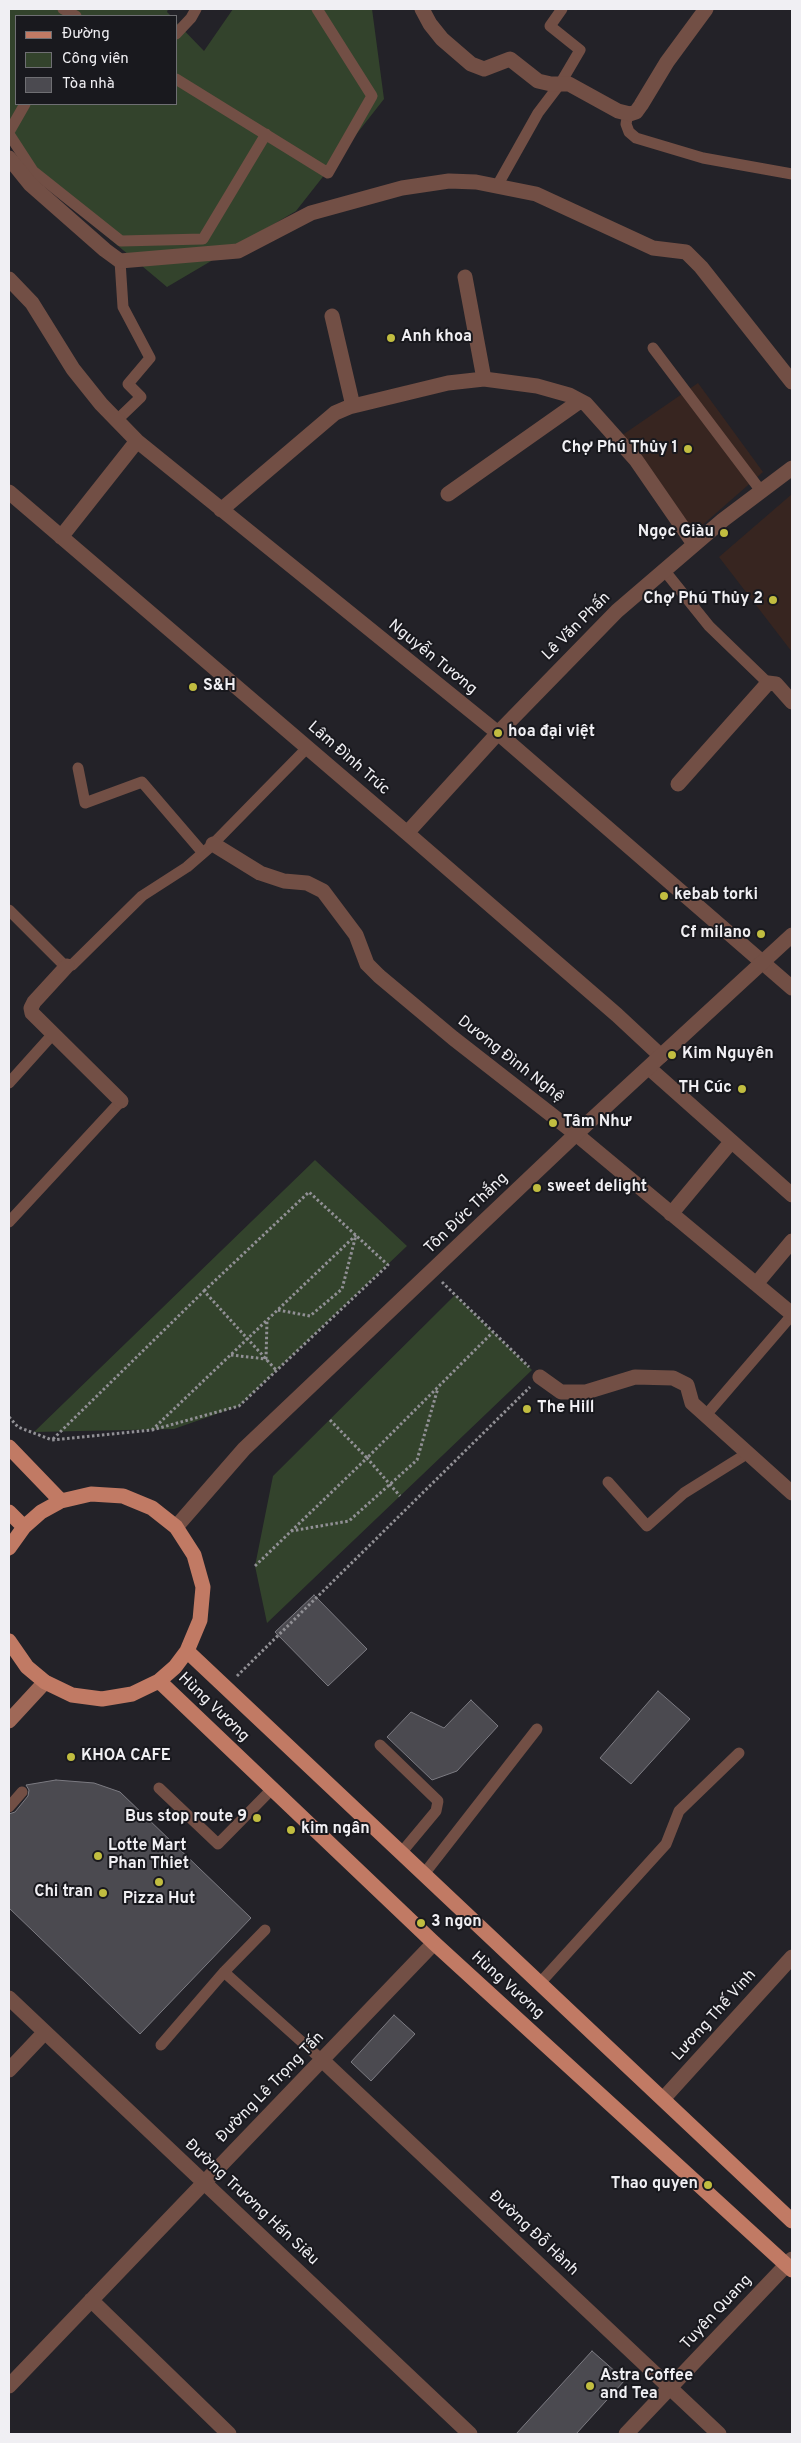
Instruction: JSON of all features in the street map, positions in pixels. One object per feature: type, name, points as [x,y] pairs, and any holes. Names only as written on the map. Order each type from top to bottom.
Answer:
[{"type":"main road","points":[[9,1446],[61,1501]]},
{"type":"main road","points":[[9,1548],[24,1527],[41,1512],[61,1501],[91,1494],[123,1496],[152,1508],[176,1527],[194,1555],[202,1587],[200,1620],[187,1651],[175,1667],[159,1681],[132,1694],[102,1699],[72,1695],[45,1682],[26,1668],[10,1647]]},
{"type":"main road","points":[[9,1512],[24,1527]]},
{"type":"main road","name":"Hùng Vương","points":[[187,1651],[792,2221]]},
{"type":"main road","name":"Hùng Vương","points":[[159,1681],[434,1943],[790,2265]]},
{"type":"main road","points":[[9,1720],[45,1682]]},
{"type":"street","points":[[422,9],[430,24],[442,39],[471,64],[484,68],[510,59],[538,81],[568,84],[618,111],[628,113],[636,112],[667,62],[706,9]]},
{"type":"street","points":[[9,158],[30,184],[104,250],[120,261],[238,251],[311,213],[402,188],[449,181],[497,186],[536,194],[653,248],[686,252],[701,267],[792,382]]},
{"type":"street","points":[[465,277],[484,379]]},
{"type":"street","name":"Nguyễn Tương","points":[[9,279],[32,304],[52,339],[73,369],[137,441],[498,733],[792,988]]},
{"type":"street","points":[[332,316],[354,406]]},
{"type":"street","points":[[221,510],[335,413],[354,406],[455,382],[484,379],[538,386],[580,400],[596,414],[636,460],[694,544]]},
{"type":"street","points":[[448,494],[580,400]]},
{"type":"street","points":[[61,537],[137,441]]},
{"type":"street","name":"Lê Văn Phấn","points":[[407,833],[498,733],[617,611],[694,544],[792,468]]},
{"type":"street","name":"Lâm Đình Trúc","points":[[9,492],[407,833],[617,1015],[661,1056]]},
{"type":"street","points":[[678,784],[768,683],[776,684],[792,702]]},
{"type":"street","name":"Dương Đình Nghệ","points":[[208,849],[260,873],[284,881],[307,883],[322,891],[356,935],[366,964],[379,976],[453,1038],[576,1134],[792,1315]]},
{"type":"street","name":"Tôn Đức Thắng","points":[[176,1527],[244,1449],[576,1134],[792,935]]},
{"type":"street","points":[[67,966],[31,1008],[32,1013],[121,1101]]},
{"type":"street","points":[[649,1068],[792,1195]]},
{"type":"street","points":[[671,1214],[731,1142]]},
{"type":"street","points":[[756,1284],[792,1242]]},
{"type":"street","points":[[540,1377],[561,1392],[586,1392],[635,1377],[673,1378],[687,1385],[692,1403],[792,1493]]},
{"type":"street","name":"Đường Lê Trọng Tấn","points":[[9,2386],[434,1943]]},
{"type":"street","name":"Lương Thế Vinh","points":[[663,2099],[792,1957]]},
{"type":"street","name":"Đường Trương Hán Siêu","points":[[9,1998],[470,2434]]},
{"type":"street","points":[[9,2070],[45,2032]]},
{"type":"street","name":"Đường Đỗ Hành","points":[[322,2060],[719,2434]]},
{"type":"street","name":"Tuyên Quang","points":[[626,2434],[790,2265]]},
{"type":"street","points":[[91,2300],[229,2434]]},
{"type":"lane","points":[[178,32],[191,18],[196,9]]},
{"type":"lane","points":[[178,80],[328,172],[372,96],[317,9]]},
{"type":"lane","points":[[497,186],[538,113],[560,84],[580,50],[550,26],[562,9]]},
{"type":"lane","points":[[24,105],[9,133],[32,171],[121,241],[203,239],[266,134]]},
{"type":"lane","points":[[628,113],[626,124],[629,132],[636,138],[703,158],[792,174]]},
{"type":"lane","points":[[117,420],[141,397],[128,384],[150,358],[123,307],[120,261]]},
{"type":"lane","points":[[653,348],[762,491]]},
{"type":"lane","points":[[664,570],[709,626],[768,683]]},
{"type":"lane","points":[[9,910],[67,966],[78,961],[142,896],[208,849],[307,748]]},
{"type":"lane","points":[[78,768],[85,804],[142,782],[208,849]]},
{"type":"lane","points":[[9,1083],[53,1034]]},
{"type":"lane","points":[[9,1222],[121,1101]]},
{"type":"lane","points":[[706,1415],[792,1315]]},
{"type":"lane","points":[[608,1482],[647,1526],[684,1493],[748,1454]]},
{"type":"lane","points":[[424,1874],[537,1729]]},
{"type":"lane","points":[[380,1745],[438,1801],[436,1811],[401,1852]]},
{"type":"lane","points":[[540,1983],[666,1844],[678,1811],[739,1753]]},
{"type":"lane","points":[[159,1788],[218,1844],[272,1789]]},
{"type":"lane","points":[[9,1807],[22,1792]]},
{"type":"lane","points":[[161,2045],[224,1972],[265,1930]]},
{"type":"lane","points":[[224,1972],[322,2060]]},
{"type":"path","points":[[9,1417],[18,1427],[52,1440],[152,1430],[238,1406],[388,1265],[309,1192],[204,1291],[52,1440]]},
{"type":"path","points":[[152,1430],[356,1235]]},
{"type":"path","points":[[278,1310],[310,1316],[342,1289],[356,1235]]},
{"type":"path","points":[[225,1686],[540,1377],[432,1272]]},
{"type":"path","points":[[204,1291],[276,1370]]},
{"type":"path","points":[[266,1359],[268,1319]]},
{"type":"path","points":[[255,1566],[367,1458],[493,1332]]},
{"type":"path","points":[[230,1355],[266,1359]]},
{"type":"path","points":[[291,1531],[349,1521],[417,1460],[438,1386]]},
{"type":"path","points":[[330,1420],[400,1496]]},
{"type":"shaded area","name":"Chợ Phú Thủy 1","points":[[698,383],[763,472],[690,536],[621,436]]},
{"type":"shaded area","name":"Chợ Phú Thủy 2","points":[[792,494],[792,652],[719,557]]},
{"type":"green space","points":[[9,9],[168,9],[167,12],[170,15],[15,15],[15,105],[178,105],[178,24],[204,51],[233,9],[372,9],[384,99],[296,211],[167,287],[23,166],[9,143]]},
{"type":"green space","points":[[315,1160],[407,1246],[239,1406],[174,1429],[34,1432]]},
{"type":"green space","points":[[455,1295],[532,1370],[267,1623],[255,1566],[273,1476]]},
{"type":"building","points":[[314,1595],[367,1649],[328,1686],[275,1632]]},
{"type":"building","points":[[658,1691],[690,1719],[631,1784],[600,1758]]},
{"type":"building","points":[[471,1700],[498,1726],[457,1771],[432,1780],[387,1737],[411,1712],[444,1728]]},
{"type":"building","name":"Lotte Mart Phan Thiet","points":[[56,1780],[94,1783],[120,1792],[251,1918],[140,2034],[9,1908],[9,1814],[15,1812],[28,1796],[29,1790],[26,1785]]},
{"type":"building","points":[[394,2015],[415,2034],[371,2081],[351,2062]]},
{"type":"building","name":"Astra Coffee and Tea","points":[[592,2351],[625,2380],[576,2434],[516,2434]]},
{"type":"place","name":"Anh khoa","points":[[391,338]]},
{"type":"place","name":"Chợ Phú Thủy 1","points":[[688,449]]},
{"type":"place","name":"Ngọc Giàu","points":[[724,533]]},
{"type":"place","name":"Chợ Phú Thủy 2","points":[[773,600]]},
{"type":"place","name":"S&H","points":[[193,687]]},
{"type":"place","name":"hoa đại việt","points":[[498,733]]},
{"type":"place","name":"kebab torki","points":[[664,896]]},
{"type":"place","name":"Cf milano","points":[[761,934]]},
{"type":"place","name":"Kim Nguyên","points":[[672,1055]]},
{"type":"place","name":"TH Cúc","points":[[742,1089]]},
{"type":"place","name":"Tâm Như","points":[[553,1123]]},
{"type":"place","name":"sweet delight","points":[[537,1188]]},
{"type":"place","name":"The Hill","points":[[527,1409]]},
{"type":"place","name":"KHOA CAFE","points":[[71,1757]]},
{"type":"place","name":"Bus stop route 9","points":[[257,1818]]},
{"type":"place","name":"kim ngân","points":[[291,1830]]},
{"type":"place","name":"Lotte Mart Phan Thiet","points":[[98,1856]]},
{"type":"place","name":"Pizza Hut","points":[[159,1882]]},
{"type":"place","name":"Chi tran","points":[[103,1893]]},
{"type":"place","name":"3 ngon","points":[[421,1923]]},
{"type":"place","name":"Thao quyen","points":[[708,2185]]},
{"type":"place","name":"Astra Coffee and Tea","points":[[590,2386]]}]
